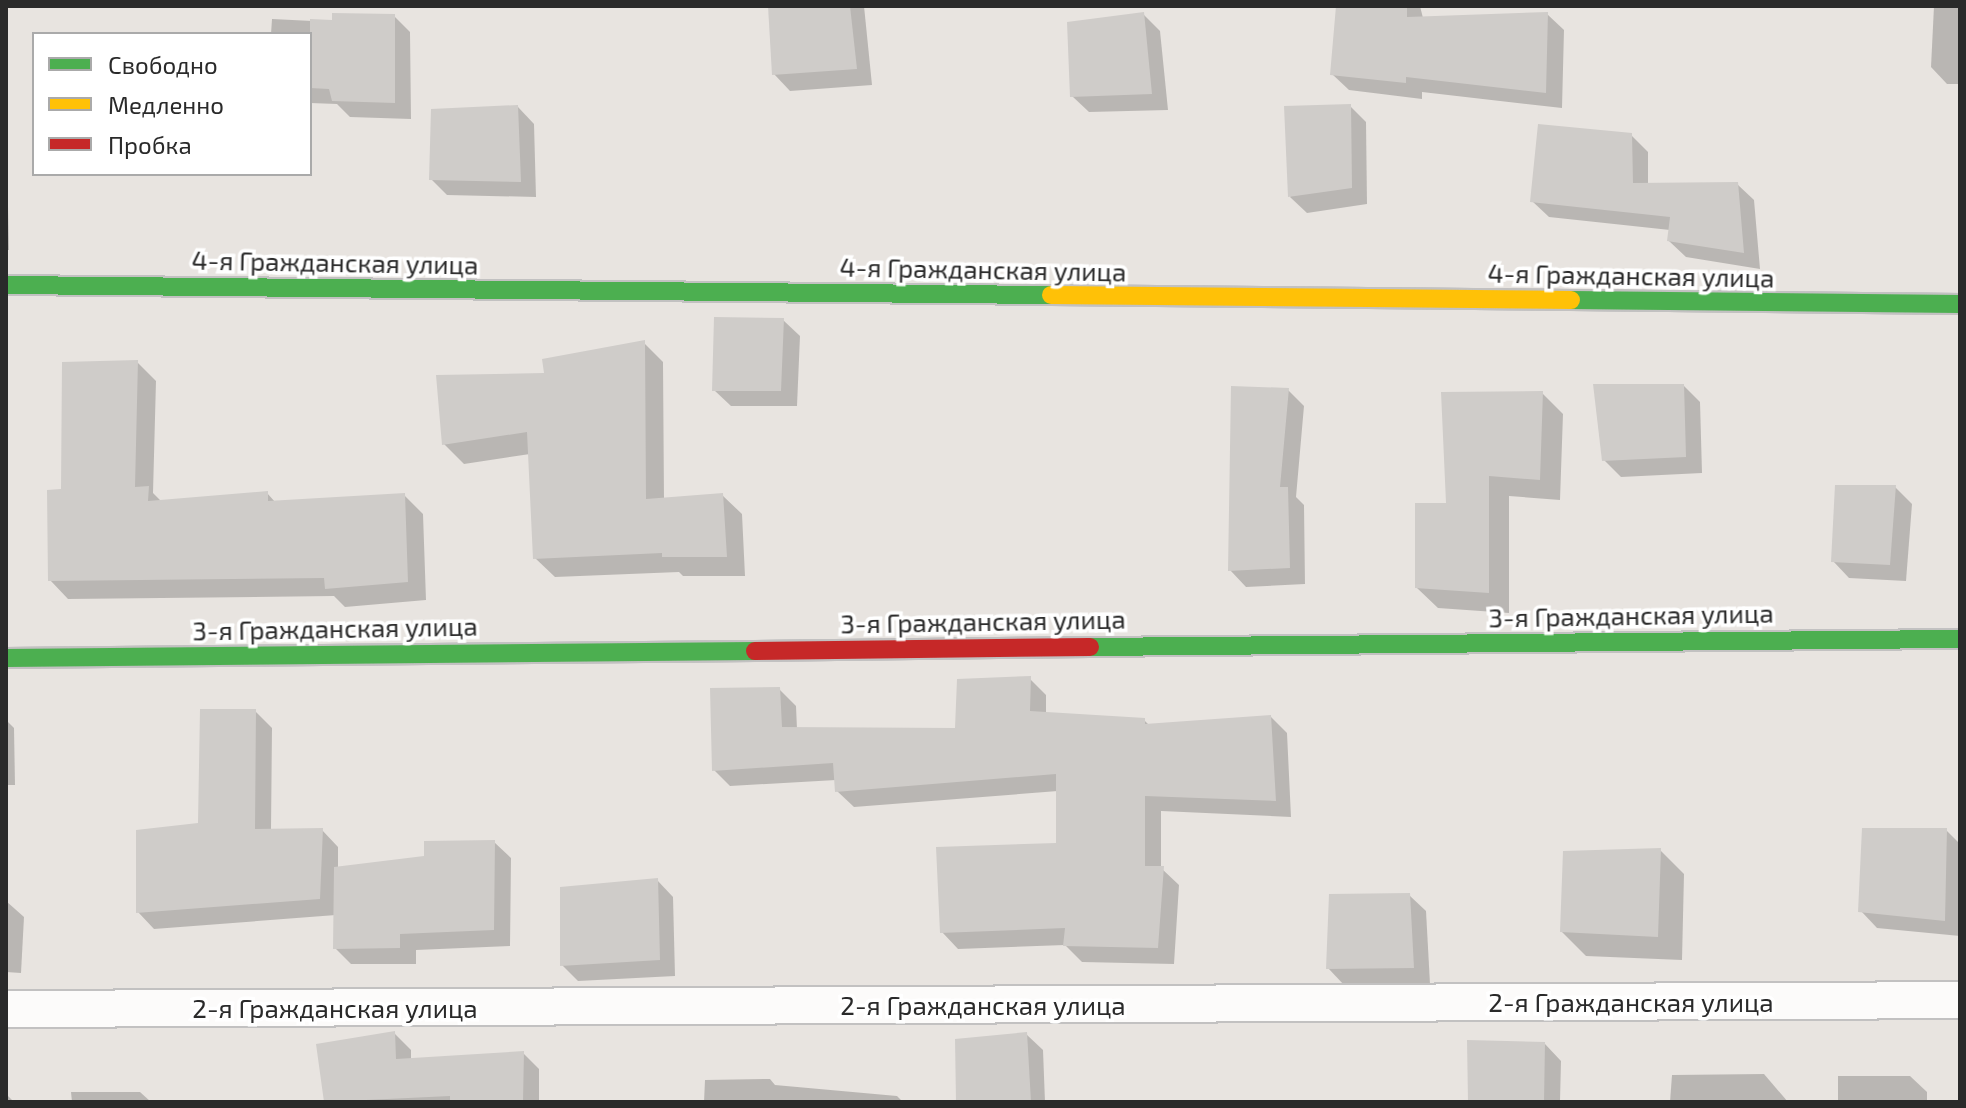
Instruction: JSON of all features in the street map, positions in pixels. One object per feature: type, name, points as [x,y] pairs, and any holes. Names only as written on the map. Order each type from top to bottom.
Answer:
[{"type":"street","name":"4-я Гражданская улица","points":[[6,285],[1960,304]]},
{"type":"street","name":"3-я Гражданская улица","points":[[6,658],[1960,639]]},
{"type":"street","name":"2-я Гражданская улица","points":[[6,1009],[1960,1000]]},
{"type":"building","points":[[768,6],[850,6],[857,69],[772,75]]},
{"type":"building","points":[[1336,6],[1407,6],[1407,17],[1548,12],[1546,93],[1406,77],[1406,83],[1330,75]]},
{"type":"building","points":[[1144,12],[1152,94],[1070,97],[1067,22]]},
{"type":"building","points":[[332,13],[395,14],[395,103],[332,101],[329,89],[312,88],[310,19],[332,20]]},
{"type":"building","points":[[1351,104],[1352,188],[1288,197],[1284,106]]},
{"type":"building","points":[[518,105],[521,182],[429,180],[431,109]]},
{"type":"building","points":[[1538,124],[1632,133],[1633,183],[1738,182],[1744,253],[1667,241],[1670,217],[1530,202]]},
{"type":"building","points":[[714,317],[784,318],[781,391],[712,391]]},
{"type":"building","points":[[645,340],[646,499],[723,493],[727,557],[662,557],[662,553],[533,559],[527,432],[442,445],[436,375],[544,373],[542,359]]},
{"type":"building","points":[[138,360],[135,487],[149,486],[148,501],[268,491],[268,501],[405,493],[408,582],[325,589],[324,578],[48,581],[47,490],[61,489],[62,362]]},
{"type":"building","points":[[1593,384],[1684,384],[1686,457],[1602,461]]},
{"type":"building","points":[[1231,386],[1289,388],[1280,487],[1288,487],[1290,568],[1228,571]]},
{"type":"building","points":[[1543,391],[1540,480],[1489,476],[1489,593],[1415,588],[1415,503],[1446,503],[1441,392]]},
{"type":"building","points":[[1835,485],[1896,485],[1890,565],[1831,562]]},
{"type":"building","points":[[1031,676],[1030,711],[1145,718],[1145,724],[1271,715],[1276,801],[1145,796],[1145,866],[1164,866],[1158,948],[1063,946],[1065,928],[940,933],[936,847],[1056,843],[1056,774],[835,792],[833,763],[712,771],[710,688],[780,687],[782,727],[955,728],[957,679]]},
{"type":"building","points":[[200,709],[256,709],[255,829],[323,828],[320,899],[136,913],[136,830],[198,823]]},
{"type":"building","points":[[1862,828],[1947,828],[1945,921],[1858,912]]},
{"type":"building","points":[[495,840],[494,930],[400,934],[400,948],[333,949],[334,867],[424,856],[424,841]]},
{"type":"building","points":[[1661,848],[1658,937],[1560,932],[1563,851]]},
{"type":"building","points":[[658,878],[660,960],[560,966],[560,887]]},
{"type":"building","points":[[1410,893],[1414,968],[1326,969],[1329,894]]},
{"type":"building","points":[[395,1031],[396,1059],[524,1051],[523,1102],[450,1102],[450,1096],[324,1102],[316,1044]]},
{"type":"building","points":[[1027,1032],[1031,1102],[956,1102],[955,1039]]},
{"type":"building","points":[[1467,1040],[1545,1042],[1544,1102],[1468,1102]]},
{"type":"traffic: fast","points":[[6,285],[1051,295]]},
{"type":"traffic: fast","points":[[1571,300],[1960,304]]},
{"type":"traffic: fast","points":[[1090,647],[1960,639]]},
{"type":"traffic: fast","points":[[6,658],[755,651]]},
{"type":"traffic: slow","points":[[1051,295],[1571,300]]},
{"type":"traffic: jam","points":[[755,651],[1090,647]]}]
